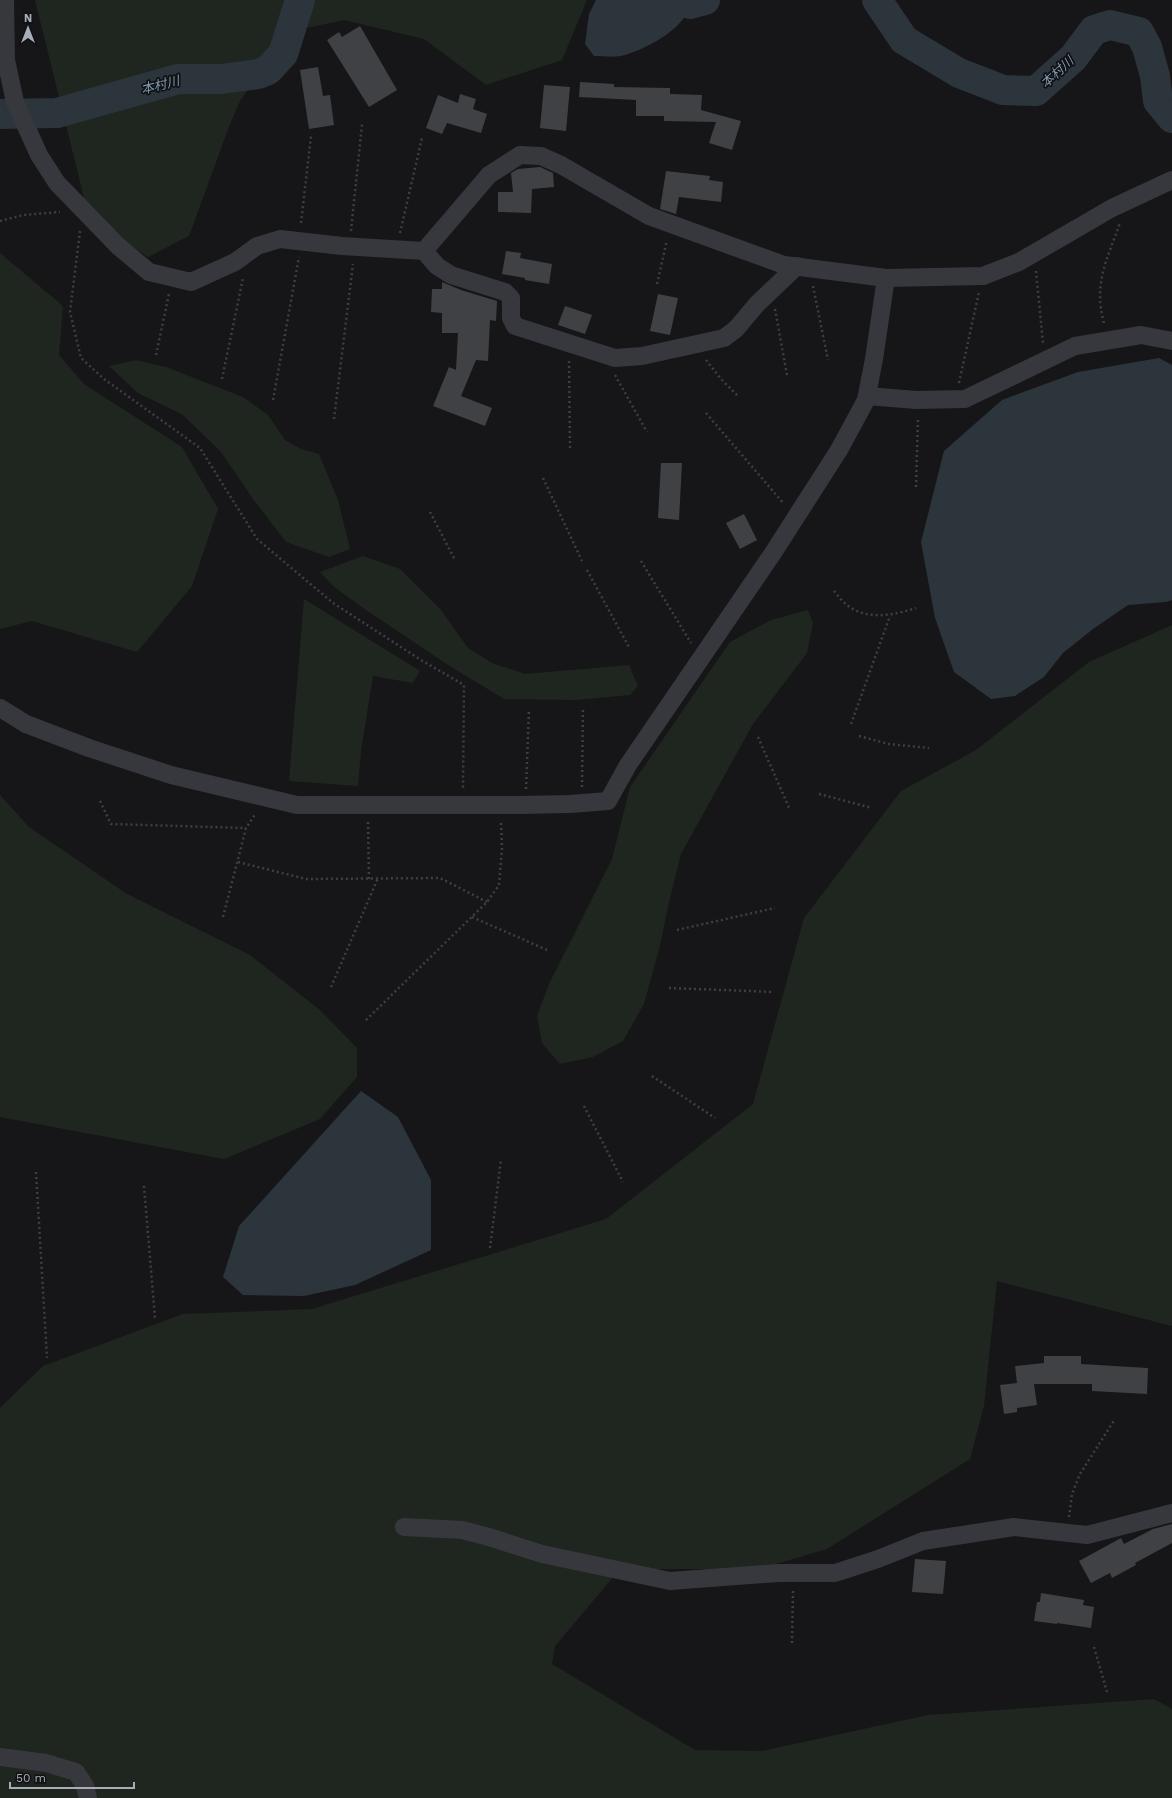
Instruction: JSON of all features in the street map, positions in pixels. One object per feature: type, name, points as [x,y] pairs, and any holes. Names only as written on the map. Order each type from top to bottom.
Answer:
[{"type":"street","points":[[5,0],[6,60],[15,102],[39,155],[57,183],[84,209],[118,246],[149,272],[190,282],[235,262],[257,246],[280,239],[342,246],[424,251],[437,266],[451,275],[505,292],[511,298],[511,318],[515,326],[615,358],[642,356],[724,338],[736,329],[757,304],[797,266]]},
{"type":"street","points":[[424,251],[488,175],[520,155],[541,156],[560,165],[649,216],[784,265],[886,278],[983,276],[1019,262],[1112,208],[1172,180]]},
{"type":"street","points":[[0,708],[26,724],[89,748],[163,773],[297,804],[570,804],[608,801],[628,765],[773,553],[839,450],[867,396],[886,278]]},
{"type":"street","points":[[867,396],[916,400],[965,399],[1038,362],[1075,346],[1142,335],[1172,340]]},
{"type":"street","points":[[404,1527],[462,1530],[542,1554],[670,1581],[778,1573],[835,1573],[878,1559],[923,1541],[1014,1527],[1087,1535],[1172,1513]]},
{"type":"street","points":[[0,1757],[46,1763],[76,1772],[85,1786],[88,1798]]},
{"type":"path","points":[[351,232],[362,124]]},
{"type":"path","points":[[301,223],[311,136]]},
{"type":"path","points":[[398,240],[422,138]]},
{"type":"path","points":[[0,221],[23,215],[84,209],[75,261],[70,312],[81,358],[104,379],[200,448],[257,539],[333,603],[421,660],[464,685],[463,804]]},
{"type":"path","points":[[1104,323],[1099,290],[1102,274],[1120,222]]},
{"type":"path","points":[[657,284],[667,238]]},
{"type":"path","points":[[273,400],[300,251]]},
{"type":"path","points":[[334,419],[353,259]]},
{"type":"path","points":[[1036,266],[1043,344]]},
{"type":"path","points":[[222,379],[243,276]]},
{"type":"path","points":[[812,283],[828,360]]},
{"type":"path","points":[[959,386],[980,286]]},
{"type":"path","points":[[156,355],[170,290]]},
{"type":"path","points":[[775,307],[787,376]]},
{"type":"path","points":[[704,357],[721,379],[738,396]]},
{"type":"path","points":[[569,360],[570,448]]},
{"type":"path","points":[[612,370],[647,432]]},
{"type":"path","points":[[916,487],[918,411]]},
{"type":"path","points":[[706,413],[786,507]]},
{"type":"path","points":[[543,478],[582,561]]},
{"type":"path","points":[[430,512],[455,560]]},
{"type":"path","points":[[641,561],[691,644]]},
{"type":"path","points":[[587,570],[630,650]]},
{"type":"path","points":[[834,591],[847,605],[864,613],[890,616],[916,608]]},
{"type":"path","points":[[851,724],[890,616]]},
{"type":"path","points":[[582,790],[583,708]]},
{"type":"path","points":[[526,796],[530,709]]},
{"type":"path","points":[[758,736],[790,810]]},
{"type":"path","points":[[859,736],[889,744],[929,748]]},
{"type":"path","points":[[819,794],[872,808]]},
{"type":"path","points":[[100,801],[111,824],[246,828]]},
{"type":"path","points":[[223,917],[246,828],[258,810]]},
{"type":"path","points":[[366,1020],[487,902],[499,885],[502,848],[501,818]]},
{"type":"path","points":[[368,820],[369,879]]},
{"type":"path","points":[[238,862],[306,879],[440,878],[487,902]]},
{"type":"path","points":[[331,987],[378,878]]},
{"type":"path","points":[[677,930],[775,908]]},
{"type":"path","points":[[472,917],[547,950]]},
{"type":"path","points":[[669,988],[774,992]]},
{"type":"path","points":[[652,1076],[715,1118]]},
{"type":"path","points":[[584,1106],[623,1182]]},
{"type":"path","points":[[490,1248],[500,1159]]},
{"type":"path","points":[[36,1172],[47,1358]]},
{"type":"path","points":[[144,1186],[155,1318]]},
{"type":"path","points":[[1068,1519],[1072,1494],[1080,1474],[1115,1419]]},
{"type":"path","points":[[792,1643],[793,1585]]},
{"type":"path","points":[[1094,1648],[1107,1692]]},
{"type":"shaded area","points":[[35,0],[587,0],[562,60],[486,85],[424,39],[344,20],[302,29],[254,82],[240,101],[189,236],[148,257],[122,240],[85,202]]},
{"type":"shaded area","points":[[596,0],[691,0],[689,10],[683,19],[666,35],[634,52],[614,57],[594,56],[585,44],[589,14]]},
{"type":"shaded area","points":[[0,253],[63,306],[59,355],[84,384],[182,447],[218,509],[192,586],[137,652],[32,621],[0,629]]},
{"type":"shaded area","points":[[1159,358],[1172,365],[1172,600],[1166,602],[1128,605],[1093,629],[1063,653],[1044,677],[1015,696],[991,699],[954,672],[935,618],[921,542],[944,451],[1002,400],[1078,372]]},
{"type":"shaded area","points":[[136,360],[166,367],[243,397],[268,415],[285,440],[301,449],[319,454],[338,500],[350,549],[329,557],[286,542],[253,499],[221,452],[183,415],[138,393],[109,366]]},
{"type":"shaded area","points":[[363,556],[400,569],[441,610],[468,648],[492,663],[525,674],[629,665],[638,686],[630,695],[576,700],[504,699],[448,665],[366,610],[334,587],[320,572]]},
{"type":"shaded area","points":[[304,599],[420,671],[413,683],[373,676],[361,751],[358,786],[289,781]]},
{"type":"shaded area","points":[[808,610],[813,623],[807,653],[753,724],[681,854],[660,946],[644,1004],[623,1041],[593,1057],[560,1064],[542,1043],[537,1016],[549,984],[612,859],[630,787],[730,642],[771,620]]},
{"type":"shaded area","points":[[1172,625],[1172,1326],[997,1281],[984,1406],[970,1459],[827,1549],[759,1569],[620,1569],[555,1646],[552,1664],[695,1750],[762,1751],[928,1715],[1154,1699],[1172,1709],[1172,1798],[0,1798],[0,1408],[43,1366],[183,1314],[312,1309],[606,1219],[753,1104],[804,918],[901,791],[976,750],[1089,662]]},
{"type":"shaded area","points":[[0,795],[29,827],[127,894],[250,955],[320,1010],[357,1048],[357,1077],[320,1119],[224,1159],[0,1117]]},
{"type":"shaded area","points":[[361,1091],[398,1117],[431,1180],[431,1250],[355,1285],[304,1296],[243,1295],[223,1277],[239,1226]]},
{"type":"building","points":[[360,26],[397,90],[369,107],[327,40],[339,32],[342,37]]},
{"type":"building","points":[[318,67],[323,96],[330,95],[334,125],[309,129],[300,70]]},
{"type":"building","points":[[580,82],[614,84],[614,87],[670,88],[670,94],[702,95],[701,110],[741,121],[732,150],[709,143],[716,122],[664,121],[664,116],[636,116],[636,100],[579,97]]},
{"type":"building","points":[[544,85],[570,87],[566,131],[540,128]]},
{"type":"building","points":[[460,94],[476,99],[473,109],[487,114],[481,133],[447,123],[442,134],[426,128],[438,95],[458,103]]},
{"type":"building","points":[[540,167],[553,173],[554,187],[532,189],[531,213],[498,212],[498,192],[513,192],[511,173],[518,169]]},
{"type":"building","points":[[666,171],[710,176],[709,180],[723,182],[721,202],[679,197],[676,214],[660,209]]},
{"type":"building","points":[[506,251],[521,253],[520,258],[552,264],[549,284],[502,274]]},
{"type":"building","points":[[442,282],[461,290],[497,301],[496,321],[490,320],[488,361],[476,360],[461,396],[492,408],[485,426],[433,406],[449,367],[456,370],[458,333],[442,333],[442,313],[431,312],[432,289],[442,289]]},
{"type":"building","points":[[658,294],[678,298],[670,335],[650,331]]},
{"type":"building","points":[[565,306],[592,315],[585,334],[558,325]]},
{"type":"building","points":[[661,463],[682,463],[679,520],[658,518]]},
{"type":"building","points":[[744,514],[757,540],[740,549],[726,523]]},
{"type":"building","points":[[1044,1356],[1081,1356],[1081,1364],[1148,1368],[1147,1394],[1092,1391],[1092,1384],[1034,1384],[1037,1405],[1017,1408],[1017,1412],[1004,1414],[1000,1385],[1017,1383],[1015,1366],[1044,1363]]},
{"type":"building","points":[[1172,1524],[1172,1543],[1135,1563],[1136,1565],[1112,1578],[1110,1573],[1091,1583],[1079,1561],[1121,1538],[1124,1544],[1153,1529]]},
{"type":"building","points":[[915,1559],[946,1561],[943,1594],[912,1592]]},
{"type":"building","points":[[1041,1593],[1084,1600],[1083,1605],[1094,1607],[1091,1628],[1034,1621],[1037,1602],[1040,1602]]},
{"type":"waterway","name":"本村川","points":[[0,114],[57,113],[178,79],[221,79],[258,74],[268,70],[283,54],[300,0]]},
{"type":"waterway","name":"本村川","points":[[683,0],[690,4],[705,0]]},
{"type":"waterway","name":"本村川","points":[[877,0],[904,40],[959,73],[1003,90],[1036,91],[1073,58],[1094,30],[1110,25],[1139,32],[1147,47],[1155,76],[1158,101],[1172,118]]}]
